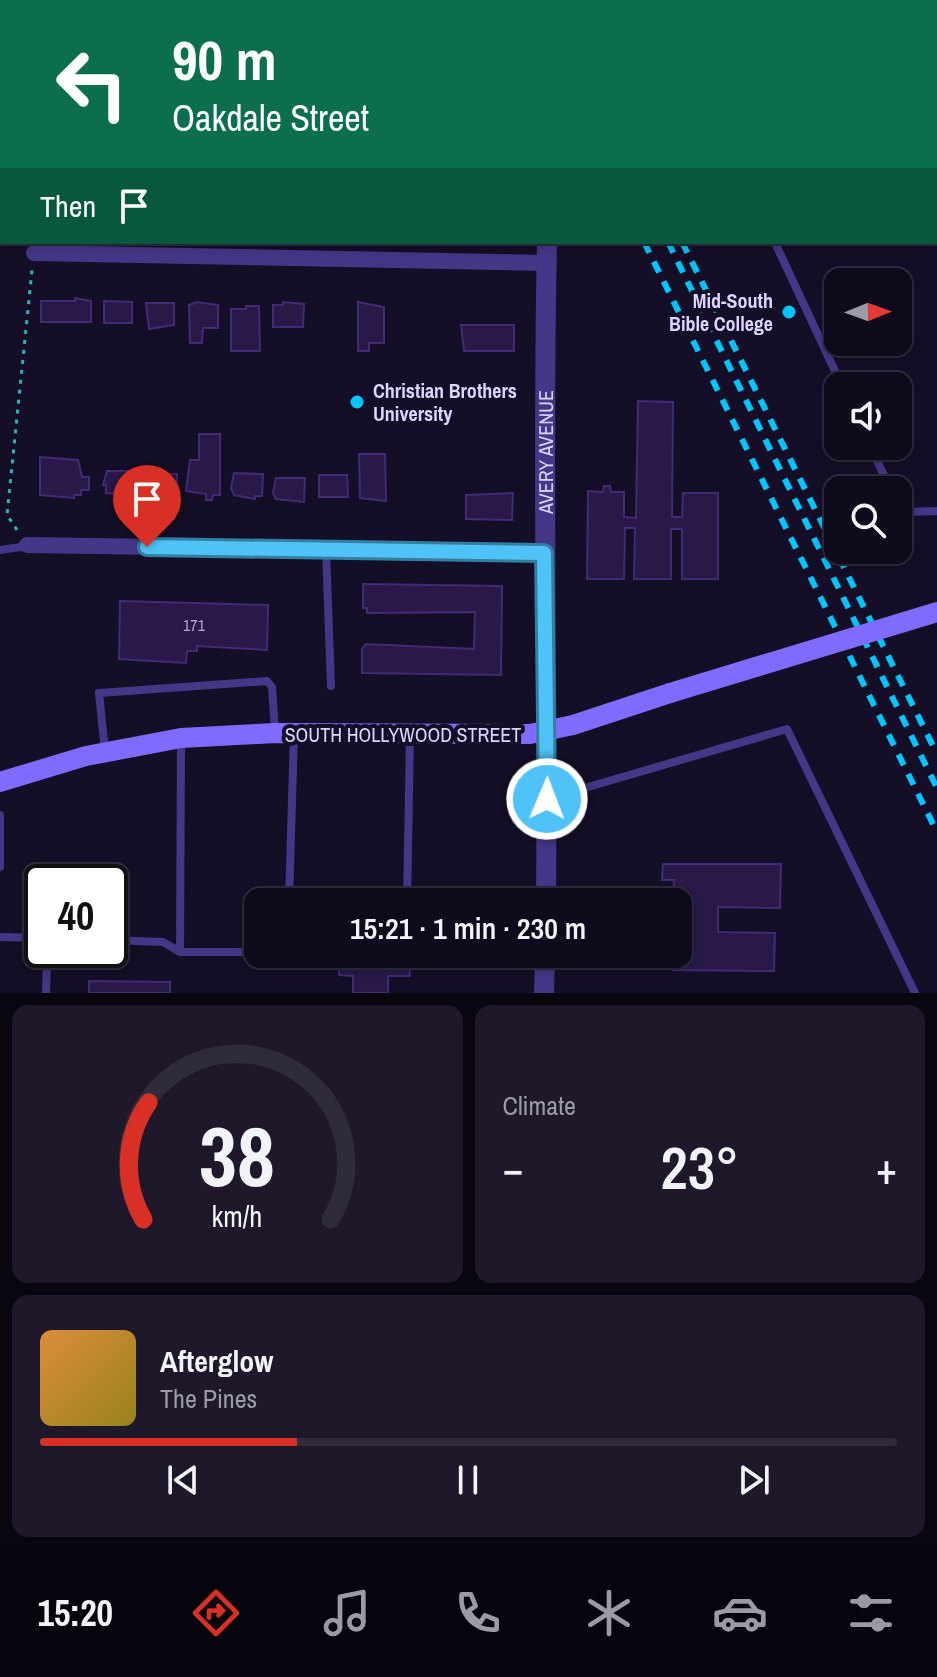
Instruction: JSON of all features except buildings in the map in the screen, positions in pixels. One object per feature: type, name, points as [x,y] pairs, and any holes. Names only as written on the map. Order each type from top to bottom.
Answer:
[{"type":"main road","name":"SOUTH HOLLYWOOD STREET","points":[[0,782],[105,752],[181,738],[285,733],[514,736],[548,731],[937,612]]},
{"type":"street","points":[[34,253],[547,252]]},
{"type":"street","name":"AVERY AVENUE","points":[[546,888],[548,731],[544,553],[547,252]]},
{"type":"street","points":[[27,545],[544,553]]},
{"type":"street","points":[[544,993],[545,968]]},
{"type":"lane","points":[[778,244],[835,372]]},
{"type":"lane","points":[[912,512],[937,511]]},
{"type":"lane","points":[[0,550],[27,545]]},
{"type":"lane","points":[[326,550],[331,686]]},
{"type":"lane","points":[[105,752],[99,693],[267,681],[272,687],[285,733],[289,888]]},
{"type":"lane","points":[[547,799],[787,729],[915,993]]},
{"type":"lane","points":[[407,888],[410,735]]},
{"type":"lane","points":[[180,952],[181,738]]},
{"type":"lane","points":[[0,815],[0,867]]},
{"type":"lane","points":[[0,937],[24,938]]},
{"type":"lane","points":[[128,941],[163,942],[180,952],[244,952]]},
{"type":"lane","points":[[46,993],[47,968]]},
{"type":"path","points":[[27,545],[7,515],[34,253]]},
{"type":"railway","points":[[645,244],[937,832]]},
{"type":"railway","points":[[669,244],[937,788]]},
{"type":"railway","points":[[683,244],[937,754]]},
{"type":"place","name":"Mid-South Bible College","points":[[789,312]]},
{"type":"place","name":"Christian Brothers University","points":[[357,402]]},
{"type":"route","points":[[147,547],[544,553],[547,799]]}]
